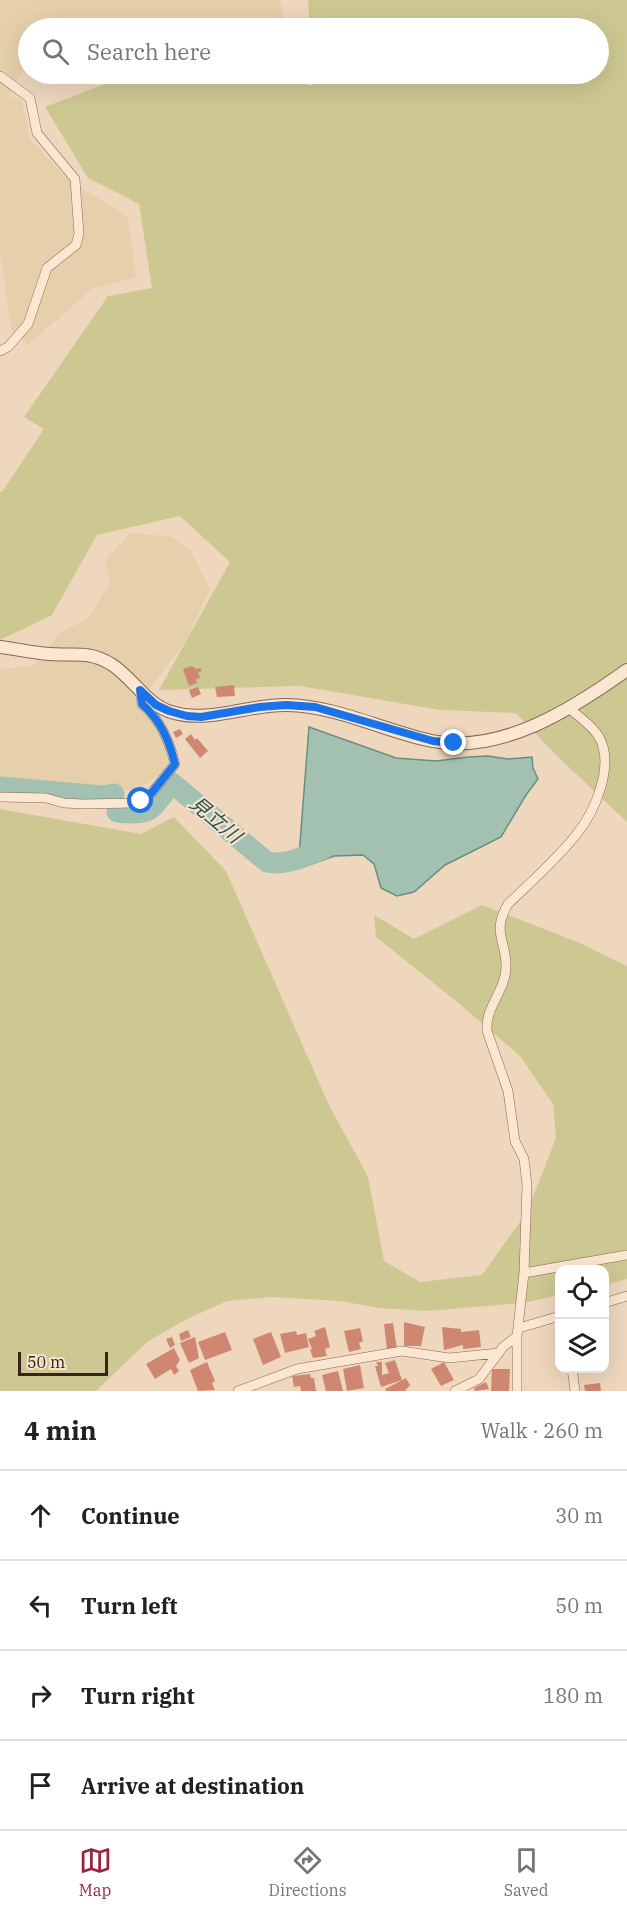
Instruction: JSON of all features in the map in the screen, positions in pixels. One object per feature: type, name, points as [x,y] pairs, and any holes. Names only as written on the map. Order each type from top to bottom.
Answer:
[{"type":"street","points":[[0,76],[30,98],[37,134],[75,178],[79,234],[76,245],[47,268],[28,324],[8,347],[0,351]]},
{"type":"street","points":[[0,647],[50,654],[75,652],[90,655],[112,665],[156,705],[187,716],[201,717],[286,705],[315,707],[433,741],[454,743],[521,733],[569,708],[627,670]]},
{"type":"street","points":[[0,797],[46,798],[64,803],[83,804],[134,802],[146,799],[175,764],[170,742],[156,716],[142,704],[140,690]]},
{"type":"street","points":[[517,1391],[518,1332],[524,1272],[527,1185],[524,1159],[515,1141],[508,1091],[486,1024],[489,1010],[504,979],[505,960],[499,932],[504,911],[508,904],[578,833],[594,803],[604,774],[605,755],[598,734],[569,708]]},
{"type":"street","points":[[524,1272],[627,1255]]},
{"type":"street","points":[[609,1302],[626,1299]]},
{"type":"street","points":[[455,1391],[479,1379],[518,1332],[555,1318]]},
{"type":"street","points":[[238,1391],[297,1369],[402,1351],[449,1358],[499,1353]]},
{"type":"street","points":[[573,1373],[575,1391]]},
{"type":"shaded area","points":[[0,0],[280,0],[283,18],[18,18],[18,78],[9,95],[22,101],[30,139],[67,179],[128,217],[136,277],[92,289],[28,345],[11,329],[0,250]]},
{"type":"shaded area","points":[[308,0],[627,0],[627,822],[558,757],[516,713],[440,710],[300,686],[159,690],[230,562],[180,516],[97,535],[52,615],[0,640],[0,492],[44,429],[24,417],[108,296],[152,288],[139,204],[88,178],[45,107],[106,84],[303,84],[312,86],[312,84],[609,84],[609,18],[309,18]]},
{"type":"shaded area","points":[[131,533],[172,537],[191,551],[210,589],[187,639],[153,685],[135,700],[144,714],[157,725],[174,766],[134,791],[0,784],[0,669],[33,666],[61,632],[88,618],[110,583],[105,560]]},
{"type":"shaded area","points":[[309,727],[396,758],[436,761],[488,756],[508,759],[532,757],[533,768],[538,779],[501,837],[445,865],[414,892],[397,896],[381,888],[374,864],[363,855],[334,856],[298,869]]},
{"type":"shaded area","points":[[0,809],[141,834],[174,817],[226,871],[328,1103],[368,1177],[384,1261],[420,1282],[482,1275],[527,1212],[556,1138],[553,1104],[520,1056],[376,937],[374,915],[414,939],[482,905],[580,943],[627,966],[627,1279],[609,1284],[609,1265],[555,1265],[555,1296],[523,1303],[428,1311],[379,1308],[340,1301],[273,1297],[227,1301],[187,1319],[147,1342],[96,1391],[0,1391]]},
{"type":"building","points":[[192,666],[202,671],[198,672],[200,678],[196,679],[197,683],[189,686],[183,669]]},
{"type":"building","points":[[234,685],[235,696],[217,697],[215,687]]},
{"type":"building","points":[[198,687],[201,694],[192,698],[189,690]]},
{"type":"building","points":[[180,729],[183,734],[176,738],[173,732]]},
{"type":"building","points":[[191,734],[208,751],[200,758],[185,739]]},
{"type":"building","points":[[404,1322],[425,1327],[421,1346],[404,1346]]},
{"type":"building","points":[[393,1323],[397,1349],[387,1350],[384,1324]]},
{"type":"building","points":[[325,1327],[330,1347],[325,1349],[327,1356],[313,1358],[308,1339],[316,1336],[314,1331]]},
{"type":"building","points":[[442,1327],[461,1329],[461,1332],[479,1330],[481,1347],[463,1349],[463,1345],[444,1350]]},
{"type":"building","points":[[360,1328],[363,1341],[359,1343],[361,1349],[349,1352],[344,1331]]},
{"type":"building","points":[[188,1330],[191,1337],[181,1341],[179,1334]]},
{"type":"building","points":[[296,1331],[297,1335],[306,1333],[309,1347],[285,1353],[280,1334]]},
{"type":"building","points":[[225,1332],[232,1350],[205,1360],[198,1342]]},
{"type":"building","points":[[271,1332],[281,1357],[263,1365],[253,1339]]},
{"type":"building","points":[[172,1337],[175,1345],[170,1348],[166,1339]]},
{"type":"building","points":[[195,1337],[199,1358],[189,1363],[180,1343]]},
{"type":"building","points":[[174,1348],[180,1360],[176,1366],[179,1371],[174,1375],[171,1369],[155,1379],[146,1364]]},
{"type":"building","points":[[395,1360],[402,1380],[381,1387],[376,1362],[382,1362],[382,1375],[389,1373],[385,1363]]},
{"type":"building","points":[[207,1362],[215,1381],[212,1383],[215,1390],[198,1391],[190,1370]]},
{"type":"building","points":[[444,1362],[454,1380],[441,1386],[431,1369]]},
{"type":"building","points":[[360,1365],[364,1388],[347,1391],[343,1369]]},
{"type":"building","points":[[492,1369],[510,1369],[509,1391],[491,1391]]},
{"type":"building","points":[[338,1371],[343,1391],[326,1391],[322,1375]]},
{"type":"building","points":[[310,1374],[311,1378],[314,1378],[316,1391],[301,1391],[300,1386],[294,1387],[292,1376]]},
{"type":"building","points":[[406,1378],[410,1385],[405,1391],[386,1391],[385,1389]]},
{"type":"building","points":[[486,1382],[489,1389],[475,1391],[474,1388]]},
{"type":"building","points":[[600,1383],[601,1391],[585,1391],[584,1385]]},
{"type":"waterway","name":"見立川","points":[[117,812],[145,812],[155,805],[172,783],[267,862],[282,863],[323,849]]},
{"type":"waterway","name":"見立川","points":[[0,787],[102,796],[114,794]]},
{"type":"route","points":[[141,801],[150,795],[175,764],[170,742],[156,716],[142,704],[140,690],[156,705],[187,716],[201,717],[286,705],[315,707],[433,741],[454,743]]}]
